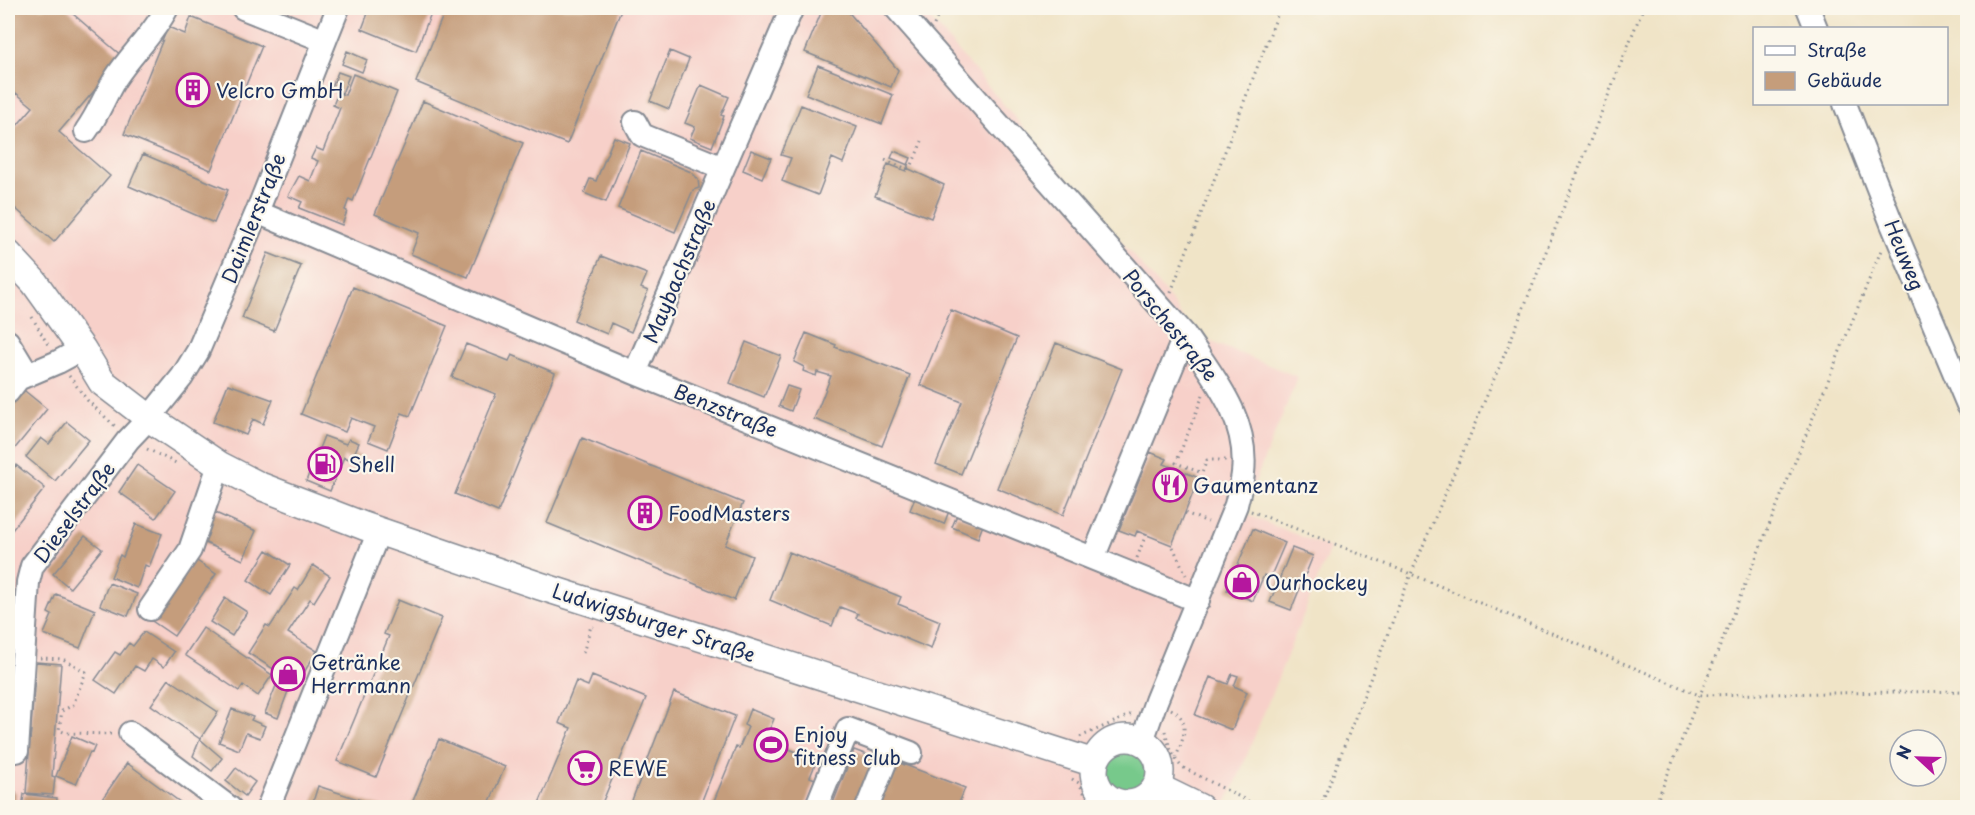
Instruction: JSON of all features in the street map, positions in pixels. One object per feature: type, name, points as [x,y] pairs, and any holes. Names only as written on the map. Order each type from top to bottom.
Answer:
[{"type":"main road","name":"Ludwigsburger Straße","points":[[8,254],[34,282],[82,349],[102,382],[149,418],[219,465],[260,486],[379,531],[1079,766]]},
{"type":"main road","points":[[1149,721],[1161,771],[1156,787],[1142,800],[1107,806],[1096,784],[1094,774],[1079,766],[1103,747],[1114,740],[1125,737],[1149,721]]},
{"type":"main road","points":[[1156,787],[1200,807]]},
{"type":"street","points":[[86,131],[98,115],[114,80],[161,20],[167,8]]},
{"type":"street","points":[[243,8],[324,40]]},
{"type":"street","name":"Daimlerstraße","points":[[149,418],[182,377],[198,351],[338,8]]},
{"type":"street","name":"Maybachstraße","points":[[635,373],[792,8]]},
{"type":"street","name":"Porschestraße","points":[[896,8],[1185,334],[1225,394],[1237,422],[1243,445],[1243,474],[1236,505],[1149,721]]},
{"type":"street","points":[[1808,8],[1816,27]]},
{"type":"street","name":"Heuweg","points":[[1845,105],[1892,224],[1968,405]]},
{"type":"street","points":[[635,122],[642,135],[723,168]]},
{"type":"street","name":"Benzstraße","points":[[256,212],[635,373],[1198,601]]},
{"type":"street","points":[[1093,558],[1185,334]]},
{"type":"street","points":[[8,342],[28,375]]},
{"type":"street","points":[[8,392],[15,381],[82,349]]},
{"type":"street","name":"Dieselstraße","points":[[8,750],[16,751],[28,582],[32,566],[128,440],[149,418]]},
{"type":"street","points":[[150,609],[190,550],[219,465]]},
{"type":"street","points":[[268,807],[379,531]]},
{"type":"street","points":[[130,734],[230,807]]},
{"type":"street","points":[[816,807],[844,736],[902,749],[867,807]]},
{"type":"path","points":[[1163,310],[1280,8]]},
{"type":"path","points":[[1320,807],[1411,574],[1514,332],[1643,8]]},
{"type":"path","points":[[885,160],[905,168],[912,165],[922,141]]},
{"type":"path","points":[[1654,807],[1892,224]]},
{"type":"path","points":[[1212,373],[1176,463],[1202,473],[1207,460],[1243,459]]},
{"type":"path","points":[[1236,505],[1411,574],[1699,695],[1968,691]]},
{"type":"path","points":[[1185,513],[1226,529]]},
{"type":"path","points":[[1130,574],[1146,534]]},
{"type":"path","points":[[1173,547],[1198,601]]},
{"type":"path","points":[[584,653],[591,626],[602,629]]},
{"type":"path","points":[[23,658],[63,659],[86,672],[73,705],[62,711],[59,730],[66,733],[130,734]]},
{"type":"path","points":[[1107,806],[1079,783],[1079,738],[1133,714],[1149,721],[1178,713],[1184,722],[1185,730],[1176,757],[1177,763],[1261,807]]},
{"type":"shaded area","points":[[8,8],[921,8],[1167,295],[1194,335],[1298,377],[1242,513],[1330,548],[1235,785],[1224,807],[8,807]]},
{"type":"green space","points":[[1128,747],[1137,749],[1148,758],[1153,772],[1151,781],[1142,792],[1128,797],[1119,795],[1108,786],[1103,772],[1105,763],[1114,752]]},
{"type":"building","points":[[8,8],[66,8],[123,57],[59,132],[110,176],[54,242],[8,202],[8,136],[33,107],[16,93],[8,103]]},
{"type":"building","points":[[370,8],[433,8],[416,51],[362,29]]},
{"type":"building","points":[[446,8],[622,8],[567,144],[416,82]]},
{"type":"building","points":[[823,8],[845,8],[898,70],[891,87],[805,52]]},
{"type":"building","name":"Velcro GmbH","points":[[191,17],[262,46],[211,170],[124,134],[168,27],[185,34]]},
{"type":"building","points":[[347,51],[367,60],[362,72],[342,64]]},
{"type":"building","points":[[670,51],[689,59],[669,109],[650,101]]},
{"type":"building","points":[[818,65],[893,95],[882,124],[806,94]]},
{"type":"building","points":[[338,72],[349,76],[342,93],[331,89]]},
{"type":"building","points":[[353,74],[397,92],[353,201],[349,199],[342,225],[299,208],[302,202],[288,196],[299,176],[310,181],[318,161],[311,158],[316,148],[323,151],[340,108],[333,105],[338,93],[345,95]]},
{"type":"building","points":[[701,85],[729,97],[712,147],[690,138],[695,127],[685,123]]},
{"type":"building","points":[[423,101],[523,143],[468,277],[411,254],[419,233],[375,214]]},
{"type":"building","points":[[801,105],[857,127],[843,163],[832,158],[818,195],[782,181],[791,158],[781,155]]},
{"type":"building","points":[[614,137],[630,143],[606,202],[584,193],[590,179],[596,181]]},
{"type":"building","points":[[751,150],[771,158],[762,178],[743,170]]},
{"type":"building","points":[[641,151],[691,172],[698,179],[699,188],[693,190],[675,232],[618,208]]},
{"type":"building","points":[[894,151],[911,158],[908,165],[891,158]]},
{"type":"building","points":[[143,154],[228,190],[214,223],[129,186]]},
{"type":"building","points":[[888,164],[906,171],[907,168],[944,185],[931,218],[875,196]]},
{"type":"building","points":[[268,253],[301,266],[274,331],[242,318]]},
{"type":"building","points":[[601,256],[647,274],[641,288],[648,291],[631,332],[611,323],[607,334],[574,320]]},
{"type":"building","points":[[353,287],[447,326],[410,416],[402,413],[388,449],[368,441],[374,427],[351,418],[345,432],[301,414]]},
{"type":"building","points":[[951,310],[1017,338],[961,474],[936,464],[962,402],[920,385]]},
{"type":"building","points":[[806,333],[836,345],[835,347],[910,375],[882,446],[814,419],[831,376],[817,372],[816,376],[803,371],[804,367],[794,362]]},
{"type":"building","points":[[746,342],[781,356],[764,397],[730,383]]},
{"type":"building","points":[[1056,343],[1122,369],[1063,515],[997,488]]},
{"type":"building","points":[[466,344],[509,361],[512,355],[555,373],[498,512],[455,494],[496,394],[452,377]]},
{"type":"building","points":[[228,384],[273,400],[263,424],[253,419],[246,435],[213,422]]},
{"type":"building","points":[[787,386],[799,390],[791,411],[779,406]]},
{"type":"building","points":[[20,387],[47,409],[8,457],[8,402]]},
{"type":"building","points":[[67,422],[89,440],[55,481],[26,457],[41,438],[49,444]]},
{"type":"building","points":[[324,436],[346,444],[349,439],[359,443],[354,454],[362,457],[359,463],[344,457],[330,491],[306,481]]},
{"type":"building","name":"FoodMasters","points":[[582,438],[743,503],[725,545],[752,556],[734,600],[547,523]]},
{"type":"building","points":[[1150,452],[1167,459],[1164,464],[1199,478],[1172,545],[1137,531],[1135,536],[1119,530]]},
{"type":"building","points":[[16,465],[45,488],[8,535],[8,476]]},
{"type":"building","points":[[137,465],[175,491],[156,518],[119,492]]},
{"type":"building","points":[[915,498],[949,511],[944,524],[910,510]]},
{"type":"building","points":[[211,511],[256,531],[243,560],[199,540]]},
{"type":"building","points":[[957,515],[983,525],[978,538],[952,527]]},
{"type":"building","points":[[136,524],[162,534],[149,567],[145,565],[137,588],[111,577],[120,555],[123,557]]},
{"type":"building","points":[[1253,529],[1285,543],[1270,578],[1264,575],[1253,601],[1227,590]]},
{"type":"building","points":[[85,536],[102,549],[70,588],[53,574]]},
{"type":"building","points":[[1292,548],[1313,556],[1291,610],[1270,602]]},
{"type":"building","points":[[267,550],[290,565],[271,595],[248,580]]},
{"type":"building","points":[[789,552],[901,597],[898,604],[940,621],[931,649],[856,618],[858,614],[840,607],[832,626],[770,600]]},
{"type":"building","points":[[194,559],[216,574],[174,636],[152,621]]},
{"type":"building","points":[[313,565],[330,576],[314,602],[310,599],[288,633],[317,651],[297,684],[248,653],[266,625],[270,627],[295,588],[298,590]]},
{"type":"building","points":[[109,583],[137,594],[128,616],[100,605]]},
{"type":"building","points":[[56,594],[95,610],[80,648],[44,634],[52,615],[48,613]]},
{"type":"building","points":[[225,598],[247,612],[232,636],[210,622]]},
{"type":"building","points":[[398,600],[442,618],[376,777],[337,761],[389,636],[384,634]]},
{"type":"building","points":[[203,628],[272,675],[258,696],[243,685],[239,691],[185,655]]},
{"type":"building","points":[[144,632],[174,652],[164,667],[152,659],[144,671],[135,666],[116,694],[95,680],[115,652],[120,655],[129,643],[133,646]]},
{"type":"building","points":[[36,662],[61,664],[52,776],[55,777],[53,795],[26,793]]},
{"type":"building","points":[[1232,674],[1238,676],[1234,686],[1247,692],[1232,730],[1195,715],[1210,677],[1228,684]]},
{"type":"building","name":"REWE","points":[[592,676],[646,698],[600,808],[537,808],[571,728],[559,723],[576,681],[588,686]]},
{"type":"building","points":[[169,679],[218,712],[200,739],[151,705]]},
{"type":"building","points":[[278,681],[290,686],[278,718],[265,713]]},
{"type":"building","points":[[674,692],[735,716],[699,808],[629,808]]},
{"type":"building","points":[[232,709],[253,717],[251,720],[265,726],[260,738],[246,733],[239,750],[219,742]]},
{"type":"building","points":[[750,709],[774,719],[767,735],[786,743],[784,747],[817,760],[810,777],[815,779],[804,808],[711,808],[736,747],[739,748],[748,727],[744,725]]},
{"type":"building","points":[[72,736],[95,746],[76,784],[56,776]]},
{"type":"building","points":[[200,739],[222,758],[212,771],[193,756]]},
{"type":"building","points":[[439,739],[505,767],[487,808],[410,808]]},
{"type":"building","points":[[854,750],[878,759],[858,808],[831,808]]},
{"type":"building","points":[[892,760],[965,788],[957,808],[873,808]]},
{"type":"building","points":[[127,763],[188,808],[96,808]]},
{"type":"building","points":[[236,768],[255,782],[245,796],[226,781]]},
{"type":"building","points":[[318,786],[382,807],[382,808],[311,808]]},
{"type":"building","points":[[8,791],[16,792],[15,808],[8,808]]},
{"type":"building","points":[[24,794],[57,798],[56,808],[22,808]]},
{"type":"place","name":"Velcro GmbH","points":[[193,90]]},
{"type":"place","name":"Shell","points":[[325,464]]},
{"type":"place","name":"Gaumentanz","points":[[1170,485]]},
{"type":"place","name":"FoodMasters","points":[[645,513]]},
{"type":"place","name":"Ourhockey","points":[[1242,582]]},
{"type":"place","name":"Getränke Herrmann","points":[[288,674]]},
{"type":"place","name":"Enjoy fitness club","points":[[771,745]]},
{"type":"place","name":"REWE","points":[[585,768]]}]
